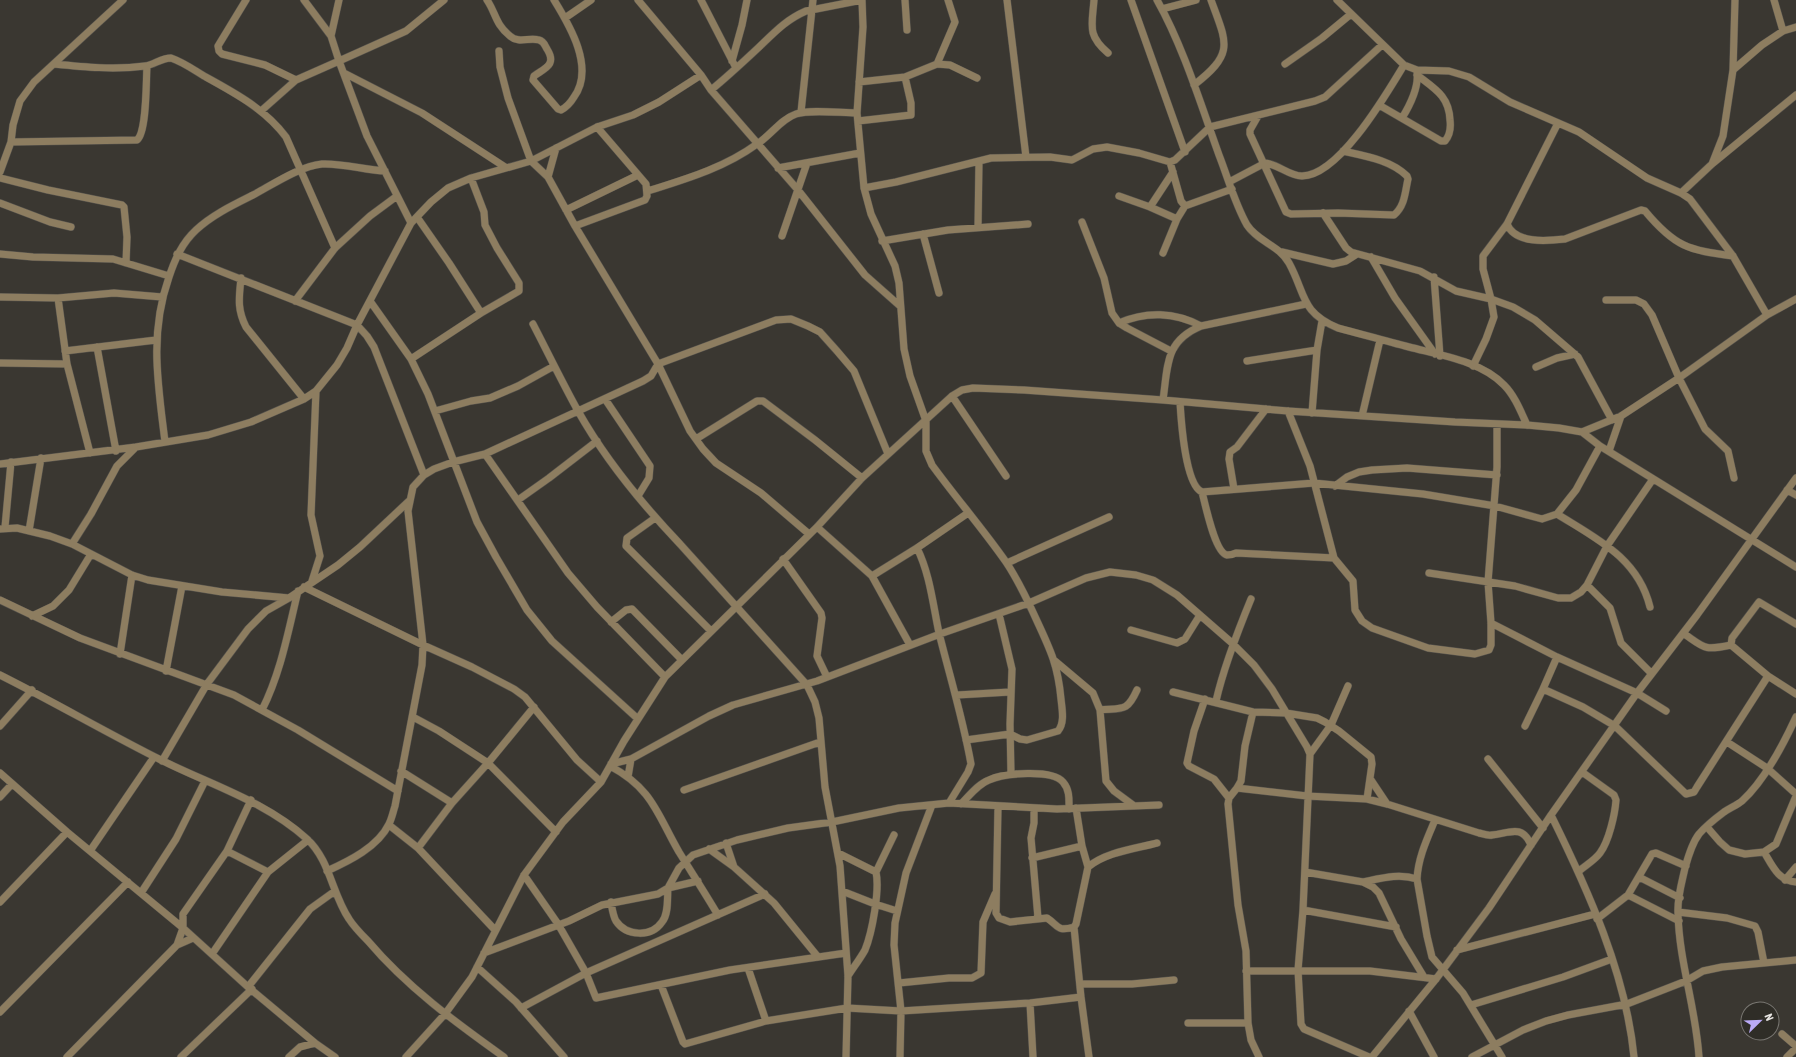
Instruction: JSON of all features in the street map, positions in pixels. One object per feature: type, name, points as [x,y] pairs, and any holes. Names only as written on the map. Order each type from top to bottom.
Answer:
[{"type":"street","points":[[0,172],[10,142],[20,101],[34,82],[123,0]]},
{"type":"street","points":[[246,0],[218,46],[219,51],[222,54],[265,65],[296,80]]},
{"type":"street","points":[[304,0],[331,36],[367,136],[411,223]]},
{"type":"street","points":[[331,36],[339,0]]},
{"type":"street","points":[[261,111],[296,80],[406,31],[444,0]]},
{"type":"street","points":[[487,0],[496,22],[511,37],[518,41],[538,40],[543,42],[551,55],[552,61],[550,65],[534,76],[533,80],[558,109],[561,110],[570,103],[578,92],[581,79],[579,50],[565,18],[554,0]]},
{"type":"street","points":[[565,18],[591,0]]},
{"type":"street","points":[[638,0],[701,75],[711,90],[798,190],[865,275],[900,306]]},
{"type":"street","points":[[702,0],[736,68]]},
{"type":"street","points":[[732,61],[747,0]]},
{"type":"street","points":[[801,112],[810,41],[811,10],[813,0]]},
{"type":"street","points":[[711,90],[783,24],[798,15],[811,10],[862,0],[863,27],[857,113],[864,188],[871,214],[882,241],[895,266],[899,283],[904,348],[910,376],[926,421],[926,451],[932,465],[1007,563],[1029,603],[1055,661],[1060,681],[1062,714],[1060,728],[1058,731],[1027,740],[1020,739],[1010,734],[966,740]]},
{"type":"street","points":[[905,0],[907,30]]},
{"type":"street","points":[[937,64],[955,22],[948,0]]},
{"type":"street","points":[[1007,0],[1026,157]]},
{"type":"street","points":[[1094,0],[1093,36],[1097,44],[1108,53]]},
{"type":"street","points":[[1131,0],[1185,152]]},
{"type":"street","points":[[1157,0],[1194,85],[1230,186],[1247,224],[1256,236],[1282,252],[1333,264],[1346,261],[1357,254]]},
{"type":"street","points":[[1162,9],[1196,0]]},
{"type":"street","points":[[1194,85],[1216,66],[1224,47],[1224,37],[1211,0]]},
{"type":"street","points":[[1338,0],[1404,66],[1417,72],[1446,100],[1450,110],[1451,127],[1448,137],[1445,141],[1441,141],[1379,105]]},
{"type":"street","points":[[1712,164],[1723,136],[1733,70],[1735,0]]},
{"type":"street","points":[[1774,0],[1783,31]]},
{"type":"street","points":[[1285,64],[1322,38],[1351,14]]},
{"type":"street","points":[[1733,70],[1762,45],[1783,31],[1796,28]]},
{"type":"street","points":[[864,188],[896,182],[979,161],[1001,157],[1050,157],[1072,160],[1093,149],[1107,147],[1139,153],[1170,162],[1176,160],[1210,128],[1315,101],[1325,97],[1382,45]]},
{"type":"street","points":[[498,51],[508,98],[531,161],[548,177],[575,226],[658,364],[696,440],[716,463],[761,493],[810,534]]},
{"type":"street","points":[[54,64],[114,69],[147,66],[165,58],[176,60],[233,92],[261,111],[276,124],[286,137],[335,248]]},
{"type":"street","points":[[859,82],[905,77],[937,64],[950,65],[977,78]]},
{"type":"street","points":[[10,142],[137,140],[142,134],[147,66]]},
{"type":"street","points":[[1163,253],[1177,219],[1185,206],[1230,186],[1265,164],[1270,164],[1303,176],[1321,170],[1343,151],[1369,120],[1404,66]]},
{"type":"street","points":[[1417,72],[1449,71],[1461,74],[1510,102],[1579,132],[1647,178],[1681,193],[1695,205],[1733,256],[1767,315]]},
{"type":"street","points":[[1402,118],[1410,104],[1417,72]]},
{"type":"street","points":[[344,73],[422,113],[505,167]]},
{"type":"street","points":[[0,464],[41,458],[116,451],[208,435],[250,422],[304,399],[316,391],[337,365],[411,223],[431,202],[448,188],[471,178],[505,167],[531,161],[597,127],[633,115],[701,75]]},
{"type":"street","points":[[858,121],[911,115],[911,104],[905,77]]},
{"type":"street","points":[[1681,193],[1712,164],[1796,95]]},
{"type":"street","points":[[648,191],[707,171],[732,160],[758,144],[791,116],[801,112],[857,113]]},
{"type":"street","points":[[1258,116],[1250,130],[1250,134],[1286,212],[1291,214],[1323,213],[1394,215],[1402,207],[1408,179],[1405,174],[1387,163],[1365,155],[1343,151]]},
{"type":"street","points":[[1473,366],[1486,339],[1494,317],[1483,269],[1483,256],[1507,224],[1558,123]]},
{"type":"street","points":[[575,226],[645,200],[648,196],[646,184],[597,127]]},
{"type":"street","points":[[548,177],[556,148]]},
{"type":"street","points":[[778,168],[860,154]]},
{"type":"street","points":[[978,227],[979,161]]},
{"type":"street","points":[[1170,162],[1181,201],[1185,206]]},
{"type":"street","points":[[782,236],[807,163]]},
{"type":"street","points":[[166,442],[156,369],[156,340],[162,297],[177,254],[196,230],[223,210],[300,171],[320,164],[385,171]]},
{"type":"street","points":[[1150,207],[1173,172]]},
{"type":"street","points":[[566,210],[638,175]]},
{"type":"street","points":[[0,178],[48,190],[122,205],[124,207],[126,263]]},
{"type":"street","points":[[411,359],[480,313],[517,293],[520,288],[519,283],[497,248],[485,225],[484,212],[471,178]]},
{"type":"street","points":[[295,301],[335,248],[370,216],[398,196]]},
{"type":"street","points":[[1119,196],[1150,207],[1177,219]]},
{"type":"street","points":[[0,203],[50,222],[71,226]]},
{"type":"street","points":[[1507,224],[1510,230],[1519,236],[1551,240],[1565,239],[1641,210],[1646,211],[1669,237],[1684,246],[1698,251],[1733,256]]},
{"type":"street","points":[[1323,213],[1346,248],[1357,254],[1420,271],[1434,277],[1456,291],[1491,299],[1513,308],[1535,320],[1575,354],[1594,385],[1612,420]]},
{"type":"street","points":[[417,217],[449,263],[480,313]]},
{"type":"street","points":[[1082,222],[1104,278],[1112,313],[1119,322],[1138,335],[1171,351]]},
{"type":"street","points":[[882,241],[978,227],[1028,224]]},
{"type":"street","points":[[923,234],[939,293]]},
{"type":"street","points":[[1282,252],[1289,264],[1306,304],[1322,321],[1338,328],[1473,366],[1490,374],[1505,386],[1528,425]]},
{"type":"street","points":[[0,254],[33,257],[113,259],[169,276]]},
{"type":"street","points":[[177,254],[357,325],[368,336],[374,347],[424,474]]},
{"type":"street","points":[[1371,257],[1395,298],[1438,355]]},
{"type":"street","points":[[1434,277],[1438,355]]},
{"type":"street","points":[[241,278],[239,305],[240,314],[246,327],[304,399]]},
{"type":"street","points":[[0,297],[58,298],[114,293],[162,297]]},
{"type":"street","points":[[58,298],[67,364],[90,453]]},
{"type":"street","points":[[1582,432],[1621,416],[1679,378],[1767,315],[1796,299]]},
{"type":"street","points":[[1606,300],[1636,300],[1644,304],[1652,315],[1679,378],[1705,429],[1728,451],[1734,478]]},
{"type":"street","points":[[370,301],[411,359],[435,411],[453,462],[477,522],[528,610],[552,641],[638,719]]},
{"type":"street","points":[[1163,400],[1171,351],[1178,340],[1189,331],[1201,326],[1306,304]]},
{"type":"street","points":[[1119,322],[1138,316],[1156,314],[1188,319],[1201,326]]},
{"type":"street","points":[[327,870],[359,855],[371,845],[389,825],[398,791],[413,717],[414,700],[422,665],[423,645],[408,512],[409,500],[414,487],[424,474],[453,462],[485,454],[605,399],[647,379],[651,376],[658,364],[776,320],[792,319],[820,332],[854,371],[888,454]]},
{"type":"street","points":[[1312,413],[1316,350],[1322,321]]},
{"type":"street","points":[[532,324],[578,411],[597,441],[638,496],[655,518],[737,606],[807,685],[815,702],[819,718],[825,787],[838,853],[842,891],[848,976],[846,1057]]},
{"type":"street","points":[[65,351],[156,340]]},
{"type":"street","points":[[1362,416],[1380,340]]},
{"type":"street","points":[[97,347],[116,451]]},
{"type":"street","points":[[1247,362],[1316,350]]},
{"type":"street","points":[[1536,367],[1557,358],[1575,354]]},
{"type":"street","points":[[0,363],[67,364]]},
{"type":"street","points":[[435,411],[471,401],[490,398],[518,386],[554,366]]},
{"type":"street","points":[[406,1057],[445,1014],[472,976],[524,875],[563,822],[601,782],[665,677],[681,659],[712,631],[810,534],[862,478],[952,396],[962,390],[973,388],[1024,390],[1312,413],[1528,425],[1582,432],[1600,446],[1796,567]]},
{"type":"street","points":[[312,581],[320,556],[311,515],[316,391]]},
{"type":"street","points":[[952,396],[1006,476]]},
{"type":"street","points":[[605,399],[650,466],[649,478],[638,496]]},
{"type":"street","points":[[696,440],[757,401],[763,400],[862,478]]},
{"type":"street","points":[[1180,402],[1183,443],[1187,459],[1195,487],[1202,492],[1209,521],[1218,546],[1223,553],[1227,555],[1236,553],[1334,558]]},
{"type":"street","points":[[1234,489],[1229,459],[1230,452],[1237,447],[1266,409]]},
{"type":"street","points":[[1288,411],[1314,482],[1334,558],[1353,581],[1355,610],[1362,621],[1372,628],[1428,648],[1475,654],[1489,650],[1491,645],[1488,582],[1497,475],[1497,424]]},
{"type":"street","points":[[1609,451],[1621,416]]},
{"type":"street","points":[[518,500],[560,471],[597,441]]},
{"type":"street","points":[[1202,492],[1314,482],[1335,486],[1423,494],[1495,506],[1542,519],[1557,514],[1576,490],[1600,446]]},
{"type":"street","points":[[72,544],[91,514],[117,466],[136,447]]},
{"type":"street","points":[[485,454],[568,573],[611,622],[665,677]]},
{"type":"street","points":[[29,531],[41,458]]},
{"type":"street","points":[[11,462],[2,528],[29,531],[50,536],[72,544],[132,575],[148,580],[182,586],[289,598]]},
{"type":"street","points":[[1335,486],[1348,476],[1359,472],[1372,470],[1407,468],[1497,475]]},
{"type":"street","points":[[1348,686],[1331,725],[1310,754],[1303,910],[1298,970],[1301,1024],[1304,1029],[1370,1057],[1436,979],[1489,908],[1551,815],[1637,693],[1752,540],[1796,478]]},
{"type":"street","points":[[1429,574],[1515,586],[1558,598],[1571,598],[1581,592],[1587,585],[1607,546],[1653,479]]},
{"type":"street","points":[[1787,490],[1796,495]]},
{"type":"street","points":[[162,761],[207,684],[248,629],[266,611],[289,598],[312,581],[338,565],[360,547],[409,500]]},
{"type":"street","points":[[872,576],[917,548],[968,513]]},
{"type":"street","points":[[1557,514],[1622,557],[1646,591],[1650,607]]},
{"type":"street","points":[[1007,563],[1109,517]]},
{"type":"street","points":[[655,518],[626,538],[626,546],[712,631]]},
{"type":"street","points":[[817,526],[872,576],[910,645]]},
{"type":"street","points":[[917,548],[924,565],[940,634],[957,696],[970,764],[968,772],[949,803]]},
{"type":"street","points":[[32,616],[53,606],[69,590],[91,554]]},
{"type":"street","points":[[783,560],[821,613],[822,618],[817,656],[827,677]]},
{"type":"street","points":[[611,765],[631,759],[733,706],[807,685],[910,645],[1029,603],[1086,578],[1110,572],[1136,575],[1153,580],[1177,595],[1232,643],[1254,665],[1286,713],[1310,754]]},
{"type":"street","points":[[120,654],[132,575]]},
{"type":"street","points":[[1587,585],[1610,608],[1621,643],[1652,674]]},
{"type":"street","points":[[166,671],[182,586]]},
{"type":"street","points":[[301,589],[472,666],[514,689],[525,697],[577,760],[601,782]]},
{"type":"street","points":[[262,710],[275,682],[301,589]]},
{"type":"street","points":[[1216,701],[1232,643],[1251,599]]},
{"type":"street","points":[[0,600],[80,638],[234,695],[360,766],[398,791]]},
{"type":"street","points":[[1731,645],[1732,638],[1759,602],[1796,624]]},
{"type":"street","points":[[611,622],[626,610],[632,609],[681,659]]},
{"type":"street","points":[[999,614],[1012,669],[1010,692],[1011,774]]},
{"type":"street","points":[[1131,630],[1177,643],[1185,638],[1200,615]]},
{"type":"street","points":[[1491,623],[1557,657],[1637,693],[1666,711]]},
{"type":"street","points":[[1683,633],[1706,648],[1713,649],[1731,645]]},
{"type":"street","points":[[1731,645],[1768,676],[1796,694]]},
{"type":"street","points":[[1525,726],[1557,657]]},
{"type":"street","points":[[1055,661],[1093,693],[1100,710],[1106,781],[1114,791],[1133,805]]},
{"type":"street","points":[[0,674],[154,757],[205,781],[251,800],[289,825],[308,840],[318,852],[348,919],[375,950],[400,976],[445,1014],[504,1057]]},
{"type":"street","points":[[1543,689],[1601,716],[1615,726],[1686,794],[1694,792],[1768,676]]},
{"type":"street","points":[[0,726],[32,690]]},
{"type":"street","points":[[1100,710],[1127,706],[1131,703],[1137,690]]},
{"type":"street","points":[[957,696],[1010,692]]},
{"type":"street","points":[[1174,692],[1216,701],[1253,712],[1286,713],[1317,718],[1331,725],[1371,757],[1371,780],[1367,799]]},
{"type":"street","points":[[1204,699],[1194,731],[1187,763],[1189,766],[1214,779],[1228,798],[1234,870],[1246,951],[1248,1023],[1251,1040],[1259,1057]]},
{"type":"street","points":[[418,848],[452,803],[488,763],[534,707]]},
{"type":"street","points":[[1228,798],[1237,788],[1240,781],[1245,746],[1253,712]]},
{"type":"street","points":[[413,717],[439,731],[488,763],[556,832]]},
{"type":"street","points":[[1699,1057],[1694,1010],[1686,981],[1678,912],[1688,855],[1699,835],[1723,813],[1741,802],[1755,787],[1786,739],[1796,717]]},
{"type":"street","points":[[684,790],[820,742]]},
{"type":"street","points":[[1707,827],[1729,850],[1745,854],[1764,852],[1776,844],[1796,795],[1767,768],[1727,742]]},
{"type":"street","points":[[90,851],[154,757]]},
{"type":"street","points":[[1488,758],[1543,828]]},
{"type":"street","points":[[628,777],[631,759]]},
{"type":"street","points":[[611,765],[641,787],[652,801],[685,861],[718,915]]},
{"type":"street","points":[[401,771],[452,803]]},
{"type":"street","points":[[1579,871],[1600,854],[1608,838],[1616,800],[1614,796],[1582,772]]},
{"type":"street","points":[[0,774],[67,832],[183,928],[250,988],[301,1031],[335,1057]]},
{"type":"street","points":[[961,804],[988,780],[1011,774],[1049,775],[1058,778],[1064,783],[1073,808],[1088,867],[1074,927],[1089,1057]]},
{"type":"street","points":[[1371,780],[1387,804]]},
{"type":"street","points":[[141,893],[176,839],[205,781]]},
{"type":"street","points":[[0,796],[12,784]]},
{"type":"street","points":[[1237,788],[1307,796],[1367,799],[1490,836],[1514,831],[1522,832],[1528,837],[1531,845]]},
{"type":"street","points":[[177,945],[183,928],[183,914],[227,851],[251,800]]},
{"type":"street","points":[[611,902],[616,920],[631,933],[643,934],[656,928],[663,922],[667,908],[668,888],[685,861],[693,855],[726,843],[788,828],[832,822],[898,808],[949,803],[1034,808],[1160,805]]},
{"type":"street","points":[[900,1057],[901,1011],[894,945],[897,911],[906,873],[932,805]]},
{"type":"street","points":[[998,807],[996,913],[1000,918],[1010,922],[1048,918],[1059,929],[1074,927]]},
{"type":"street","points":[[1034,808],[1034,823],[1031,838],[1038,918]]},
{"type":"street","points":[[1551,815],[1579,871],[1612,959],[1626,1004],[1634,1057]]},
{"type":"street","points":[[1435,820],[1419,860],[1417,879],[1430,950],[1436,962],[1455,981],[1502,1057]]},
{"type":"street","points":[[389,825],[418,848],[495,930]]},
{"type":"street","points":[[0,902],[67,832]]},
{"type":"street","points":[[848,976],[864,950],[872,926],[877,878],[876,872],[894,835]]},
{"type":"street","points":[[212,954],[268,872],[308,840]]},
{"type":"street","points":[[726,843],[734,867]]},
{"type":"street","points":[[1088,867],[1094,862],[1112,854],[1157,843]]},
{"type":"street","points":[[1032,858],[1082,846]]},
{"type":"street","points":[[709,849],[734,867],[765,894],[793,925],[818,957]]},
{"type":"street","points":[[227,851],[268,872]]},
{"type":"street","points":[[1764,852],[1777,872],[1785,880],[1796,882]]},
{"type":"street","points":[[838,853],[876,872]]},
{"type":"street","points":[[1457,950],[1596,917],[1628,895],[1654,853],[1686,866]]},
{"type":"street","points":[[1785,880],[1796,867]]},
{"type":"street","points":[[1305,872],[1363,882],[1373,887],[1379,893],[1406,948],[1424,977]]},
{"type":"street","points":[[524,875],[558,924],[586,973],[594,996],[598,998],[730,970],[846,953]]},
{"type":"street","points":[[1363,882],[1390,876],[1401,876],[1417,879]]},
{"type":"street","points":[[1639,877],[1680,898]]},
{"type":"street","points":[[484,953],[569,921],[602,905],[611,902],[644,898],[658,894],[668,888],[698,881]]},
{"type":"street","points":[[0,1012],[128,882]]},
{"type":"street","points":[[182,1057],[250,988],[310,909],[335,891]]},
{"type":"street","points":[[842,891],[897,911]]},
{"type":"street","points":[[899,983],[949,978],[972,978],[981,973],[983,922],[996,892]]},
{"type":"street","points":[[520,1008],[586,973],[765,894]]},
{"type":"street","points":[[1628,895],[1679,921]]},
{"type":"street","points":[[1303,910],[1396,927]]},
{"type":"street","points":[[1678,912],[1727,918],[1755,926],[1758,932],[1764,963]]},
{"type":"street","points":[[170,917],[183,914]]},
{"type":"street","points":[[67,1057],[177,945],[193,938]]},
{"type":"street","points":[[1471,1006],[1563,977],[1612,959]]},
{"type":"street","points":[[1472,1057],[1496,1046],[1523,1030],[1546,1021],[1568,1015],[1626,1004],[1686,981],[1703,971],[1722,967],[1796,960]]},
{"type":"street","points":[[477,967],[520,1008],[564,1057]]},
{"type":"street","points":[[748,968],[766,1021]]},
{"type":"street","points":[[1246,971],[1370,970],[1436,979]]},
{"type":"street","points":[[1080,984],[1132,984],[1174,980]]},
{"type":"street","points":[[661,985],[685,1044],[766,1021],[847,1008],[901,1011],[1030,1003],[1081,997]]},
{"type":"street","points":[[1030,1003],[1032,1057]]},
{"type":"street","points":[[1409,1011],[1434,1057]]},
{"type":"street","points":[[1188,1023],[1248,1023]]},
{"type":"street","points":[[300,1046],[301,1031]]},
{"type":"street","points":[[1782,1034],[1796,1047],[1787,1057]]},
{"type":"street","points":[[290,1057],[300,1046],[316,1043]]}]
